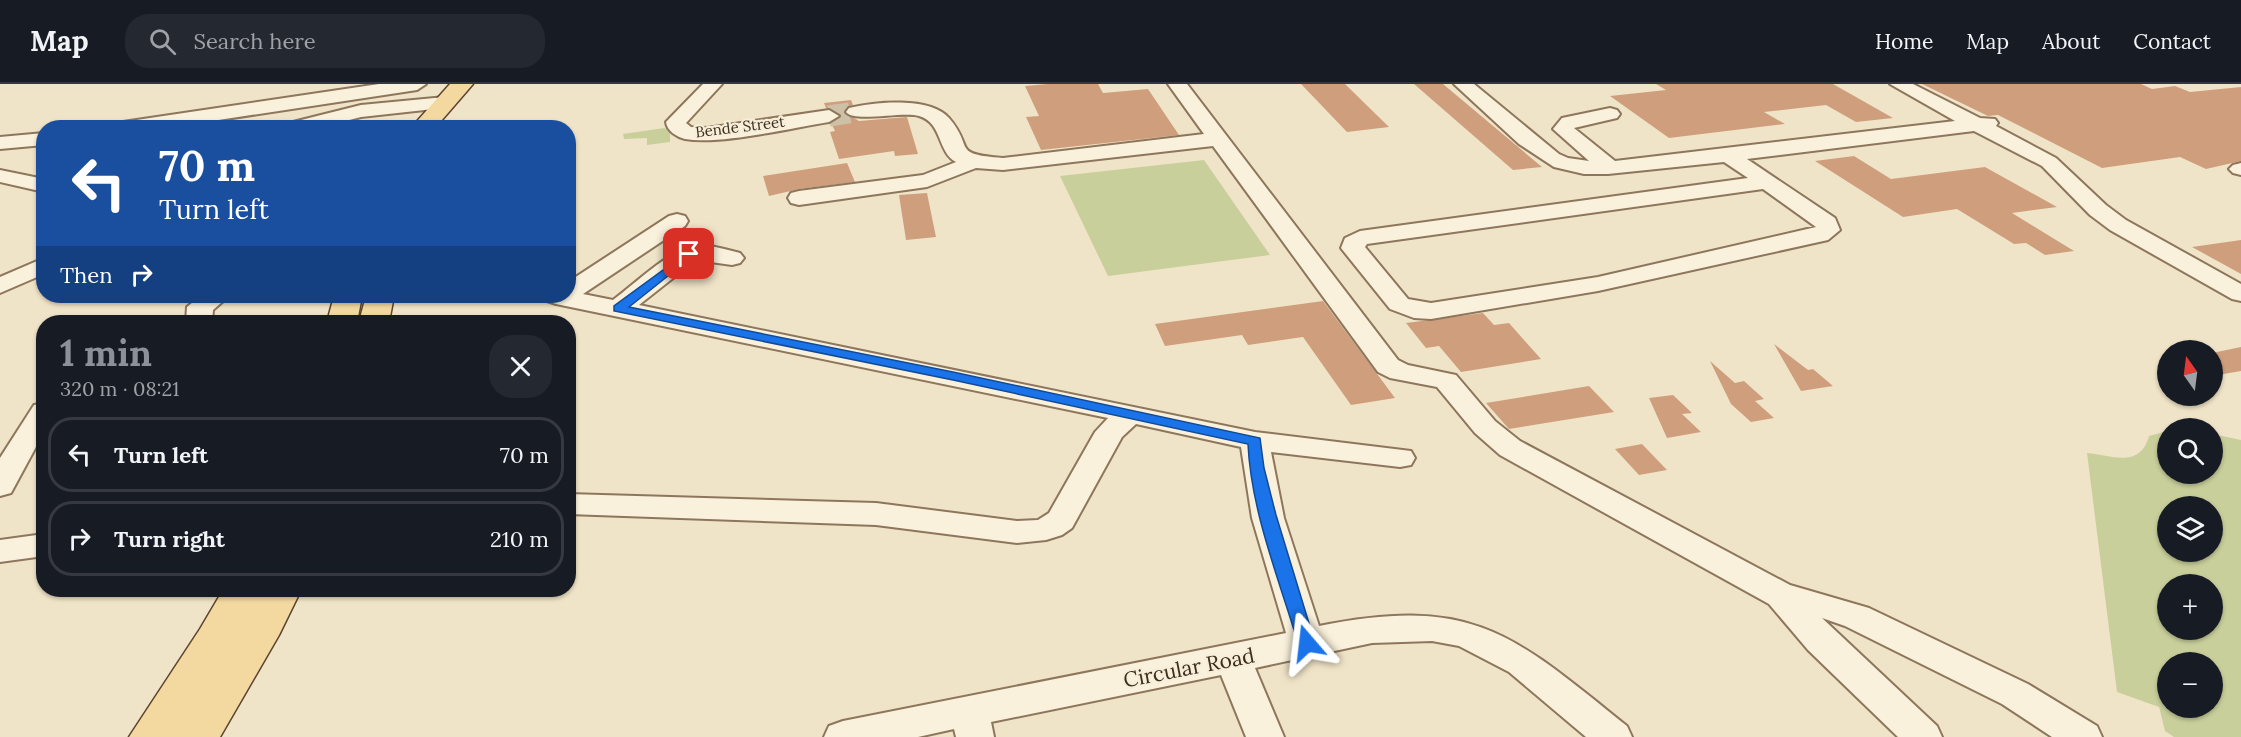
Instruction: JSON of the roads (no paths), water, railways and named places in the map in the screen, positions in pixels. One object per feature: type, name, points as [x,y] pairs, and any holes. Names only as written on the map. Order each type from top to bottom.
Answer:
[{"type":"main road","points":[[430,120],[462,84]]},
{"type":"main road","points":[[453,120],[484,84]]},
{"type":"main road","points":[[152,737],[215,640],[238,597]]},
{"type":"main road","points":[[196,737],[259,635],[278,597]]},
{"type":"street","points":[[161,120],[269,97],[417,84]]},
{"type":"street","name":"Bende Street","points":[[713,84],[676,122],[676,126],[686,133],[707,134],[828,116]]},
{"type":"street","points":[[1177,84],[1388,366],[1400,372],[1446,381],[1485,427],[1510,448],[1781,596],[1815,603],[1857,617],[2015,694],[2083,737]]},
{"type":"street","points":[[1463,84],[1552,159],[1577,165],[1609,167],[1728,155],[1983,123]]},
{"type":"street","points":[[1899,84],[2060,160],[2085,178],[2116,208],[2145,227],[2241,280]]},
{"type":"street","points":[[1912,84],[2049,162],[2076,190],[2118,225],[2241,294]]},
{"type":"street","points":[[324,120],[361,111],[444,103]]},
{"type":"street","points":[[856,112],[906,109],[928,112],[943,123],[959,156],[974,162],[1003,164],[1217,140]]},
{"type":"street","points":[[1609,167],[1563,129],[1569,122],[1610,114]]},
{"type":"street","points":[[0,143],[36,140]]},
{"type":"street","points":[[1728,155],[1769,182],[1827,223],[1828,230],[1820,235],[1598,284],[1431,310],[1414,310],[1399,304],[1353,248],[1353,243],[1360,238],[1769,182]]},
{"type":"street","points":[[799,198],[927,181],[974,162]]},
{"type":"street","points":[[0,176],[36,184]]},
{"type":"street","points":[[576,287],[677,221]]},
{"type":"street","points":[[619,308],[689,254],[700,252],[732,258]]},
{"type":"street","points":[[0,286],[36,269]]},
{"type":"street","points":[[576,298],[1255,441],[1400,458]]},
{"type":"street","points":[[198,315],[200,307],[206,303]]},
{"type":"street","points":[[576,504],[876,514],[1017,532],[1038,531],[1053,528],[1061,520],[1110,432],[1130,414]]},
{"type":"street","points":[[0,486],[36,422]]},
{"type":"street","points":[[1255,441],[1257,468],[1268,515],[1307,643]]},
{"type":"street","points":[[0,551],[36,546]]},
{"type":"street","points":[[1781,596],[1821,641],[1923,737]]},
{"type":"street","name":"Circular Road","points":[[843,737],[972,724],[1233,659],[1307,643],[1387,628],[1430,627],[1463,634],[1492,645],[1519,662],[1613,737]]},
{"type":"street","points":[[1233,659],[1265,737]]},
{"type":"tunnel","points":[[829,116],[856,112]]}]
